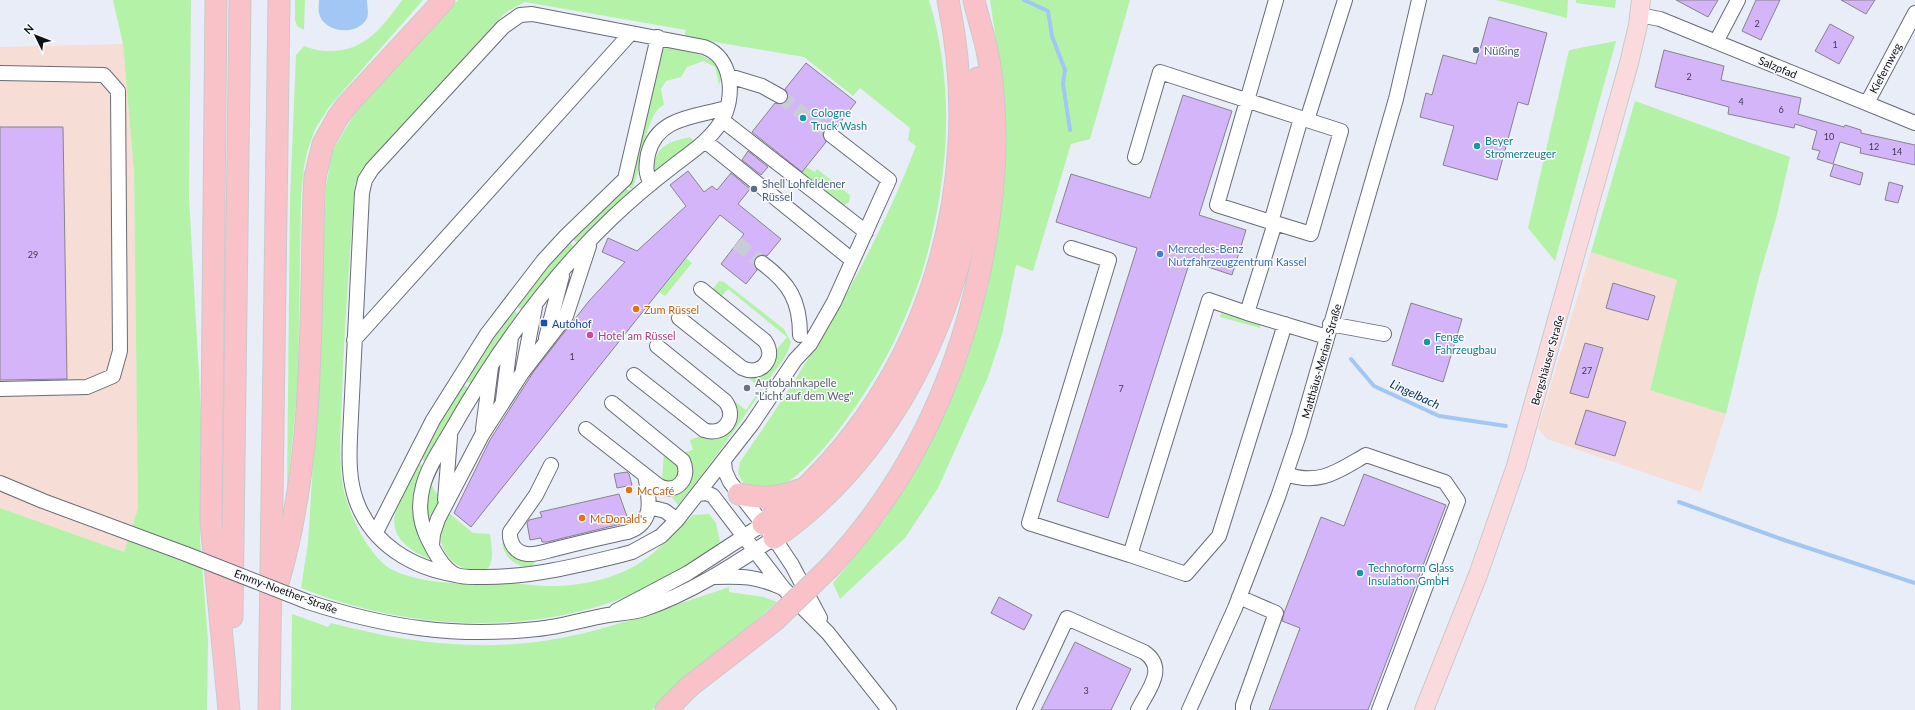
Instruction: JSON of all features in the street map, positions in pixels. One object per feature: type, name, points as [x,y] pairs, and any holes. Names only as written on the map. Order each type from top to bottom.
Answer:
[{"type":"highway","points":[[208,0],[216,43]]},
{"type":"highway","points":[[216,0],[211,522],[230,710]]},
{"type":"highway","points":[[230,710],[240,0]]},
{"type":"highway","points":[[269,710],[279,0]]},
{"type":"highway","points":[[417,30],[434,0]]},
{"type":"highway","points":[[270,608],[292,532],[303,454],[309,380],[314,193],[319,159],[330,129],[346,106],[444,0]]},
{"type":"highway","points":[[768,531],[779,512],[802,490],[851,437],[884,388],[910,340],[936,276],[947,237],[955,193],[961,130],[958,60],[948,0]]},
{"type":"highway","points":[[666,710],[690,686],[774,621],[830,567],[858,534],[902,473],[937,406],[951,374],[971,310],[988,234],[995,160],[992,84],[989,58],[978,21],[974,0]]},
{"type":"highway","points":[[768,531],[817,503],[845,474],[870,444],[914,375],[948,301],[966,237],[977,166],[979,127],[976,61],[978,21]]},
{"type":"highway","points":[[739,494],[766,498],[802,490]]},
{"type":"main road","name":"Bergshäuser Straße","points":[[1424,710],[1490,545],[1516,466],[1613,123],[1629,63],[1640,8]]},
{"type":"street","points":[[1135,157],[1160,72],[1247,100],[1304,119],[1342,131],[1311,234],[1217,205],[1247,100],[1276,0]]},
{"type":"street","points":[[1247,313],[1304,119],[1345,0]]},
{"type":"street","name":"Matthäus-Merian-Straße","points":[[1189,710],[1240,598],[1299,435],[1396,99],[1419,0]]},
{"type":"street","points":[[1716,42],[1738,0]]},
{"type":"street","name":"Salzpfad","points":[[1640,8],[1660,19],[1915,123]]},
{"type":"street","name":"Kiefernweg","points":[[1867,103],[1915,13]]},
{"type":"street","points":[[456,575],[446,566],[432,546],[423,528],[420,509],[420,498],[424,480],[450,432],[492,362],[535,304],[563,271],[610,220],[651,184],[705,141],[724,114],[729,92],[729,76],[724,63],[711,50],[658,37],[630,34],[532,14],[520,15],[513,18],[503,27],[372,169],[365,180],[362,194],[354,340],[349,466],[356,500],[360,510],[376,532],[398,554],[413,563],[438,572],[456,575],[469,577],[522,576],[561,569],[632,552],[661,536],[698,494],[724,461],[768,402],[795,360],[810,344],[834,302],[889,180],[830,135]]},
{"type":"street","points":[[354,340],[630,34]]},
{"type":"street","points":[[376,532],[433,420],[487,334],[561,241],[625,179],[658,37]]},
{"type":"street","points":[[0,73],[104,75],[118,91],[120,351],[113,376],[87,387],[0,389]]},
{"type":"street","points":[[729,76],[762,86],[780,96]]},
{"type":"street","points":[[651,184],[645,170],[648,154],[653,141],[663,128],[671,123],[724,114],[866,232]]},
{"type":"street","points":[[705,141],[852,260]]},
{"type":"street","points":[[432,546],[435,528],[444,508],[482,435],[522,373],[566,316],[591,240]]},
{"type":"street","points":[[1071,248],[1110,260],[1029,523],[1186,574],[1219,536],[1285,324]]},
{"type":"street","points":[[762,263],[774,272],[790,289],[798,308],[800,335]]},
{"type":"street","points":[[545,342],[563,271]]},
{"type":"street","points":[[679,318],[742,368],[753,371],[763,367],[767,362],[770,351],[766,340],[701,289]]},
{"type":"street","points":[[1130,555],[1209,300],[1285,324],[1329,330],[1384,334]]},
{"type":"street","points":[[522,373],[535,304]]},
{"type":"street","points":[[503,402],[512,334]]},
{"type":"street","points":[[634,375],[704,430],[715,432],[726,427],[729,422],[731,411],[725,401],[657,346]]},
{"type":"street","points":[[482,435],[492,362]]},
{"type":"street","points":[[586,429],[660,487],[671,489],[681,484],[686,472],[686,467],[679,457],[612,403]]},
{"type":"street","points":[[444,508],[450,432]]},
{"type":"street","points":[[1286,474],[1300,479],[1329,477],[1366,455],[1445,482],[1458,501],[1379,710]]},
{"type":"street","points":[[724,461],[727,477],[768,531],[792,566],[828,633]]},
{"type":"street","points":[[551,465],[536,496],[512,528],[510,535],[513,545],[519,551],[526,554],[632,530],[642,522],[650,507],[645,475]]},
{"type":"street","name":"Emmy-Noether-Straße","points":[[0,482],[43,501],[169,547],[308,602],[375,621],[410,628],[467,632],[538,629],[608,614],[643,609],[675,596],[711,578],[755,550],[768,531]]},
{"type":"street","points":[[698,494],[707,493],[713,496],[784,589],[828,633],[888,710]]},
{"type":"street","points":[[650,507],[665,511],[676,520]]},
{"type":"street","name":"Emmy-Noether-Straße","points":[[608,614],[688,573],[744,536],[768,531]]},
{"type":"street","points":[[540,552],[561,569]]},
{"type":"street","points":[[711,578],[748,576],[766,580],[784,589]]},
{"type":"street","points":[[1240,598],[1276,613],[1243,705],[1244,710]]},
{"type":"street","points":[[1024,710],[1067,618],[1144,652],[1152,657],[1156,665],[1155,675],[1138,710]]},
{"type":"shaded area","points":[[123,44],[134,172],[138,508],[124,552],[0,508],[0,47]]},
{"type":"shaded area","points":[[1591,252],[1678,280],[1650,389],[1726,414],[1701,492],[1547,439],[1538,428]]},
{"type":"green space","points":[[113,0],[191,0],[189,197],[204,466],[200,539],[208,641],[207,710],[0,710],[0,508],[124,552],[138,508],[134,172],[123,44]]},
{"type":"green space","points":[[295,0],[305,0],[304,30],[297,26],[295,20]]},
{"type":"green space","points":[[402,0],[423,0],[329,107],[315,129],[307,152],[301,197],[298,383],[287,494],[290,200],[296,55],[304,46],[322,51],[339,51],[351,48],[361,43],[371,37],[379,29]]},
{"type":"green space","points":[[458,0],[929,0],[937,29],[942,59],[946,119],[942,179],[928,251],[913,299],[889,351],[863,396],[846,420],[811,462],[794,478],[775,489],[753,488],[746,485],[738,474],[740,462],[791,387],[860,270],[899,188],[916,146],[908,140],[910,128],[860,88],[853,96],[804,57],[684,37],[686,30],[525,2],[502,16],[363,168],[355,184],[354,192],[344,344],[340,453],[341,476],[349,509],[360,532],[374,554],[391,569],[404,575],[433,581],[449,583],[514,583],[536,586],[571,585],[611,576],[636,565],[652,554],[684,520],[686,522],[693,515],[709,514],[716,523],[720,541],[715,547],[696,562],[668,577],[625,597],[580,611],[533,620],[486,623],[439,621],[392,614],[345,603],[301,588],[308,543],[316,414],[326,186],[332,152],[357,109]]},
{"type":"green space","points":[[990,0],[1130,0],[1090,139],[1071,144],[1033,271],[1016,265],[1002,335],[988,377],[938,488],[905,538],[840,599],[833,583],[885,519],[907,483],[945,414],[979,320],[989,280],[1001,209],[1005,100]]},
{"type":"green space","points":[[1496,0],[1568,0],[1567,18]]},
{"type":"green space","points":[[1576,0],[1616,0],[1615,8],[1576,3]]},
{"type":"green space","points":[[1616,41],[1555,261],[1528,228],[1569,50]]},
{"type":"green space","points":[[667,47],[694,53],[713,61],[719,67],[721,75],[719,85],[715,67],[704,61],[687,67],[681,77],[666,81],[661,89],[664,105],[657,110],[652,119],[636,180],[632,189],[626,186],[661,50]]},
{"type":"green space","points":[[1635,101],[1790,157],[1777,215],[1758,281],[1726,414],[1650,390],[1677,280],[1591,252]]},
{"type":"green space","points":[[690,137],[693,142],[656,170],[653,169],[660,150],[670,143]]},
{"type":"green space","points":[[806,167],[815,172],[817,169],[850,195],[849,202],[843,206],[801,173]]},
{"type":"green space","points":[[624,188],[631,191],[578,244],[573,239]]},
{"type":"green space","points":[[569,242],[575,248],[522,310],[516,306]]},
{"type":"green space","points":[[686,258],[692,263],[665,296],[659,292]]},
{"type":"green space","points":[[719,281],[724,282],[784,329],[791,342],[785,357],[779,366],[713,459],[678,505],[670,495],[679,492],[683,453],[693,450],[690,440],[703,435],[719,436],[729,397],[746,410],[761,388],[746,376],[773,346],[777,349],[787,337],[728,289],[720,298],[713,293],[713,289]]},
{"type":"green space","points":[[513,310],[518,314],[471,384],[464,380],[478,357]]},
{"type":"green space","points":[[1221,313],[1261,324],[1260,328],[1220,317]]},
{"type":"green space","points":[[462,384],[468,388],[427,462],[420,458]]},
{"type":"green space","points":[[664,450],[680,466],[678,478],[670,482],[662,482]]},
{"type":"green space","points":[[417,463],[425,466],[415,491],[413,513],[415,524],[424,546],[432,558],[429,559],[411,549],[400,539],[395,528],[394,517],[397,505]]},
{"type":"green space","points":[[431,483],[434,490],[440,497],[429,523],[427,498]]},
{"type":"green space","points":[[449,513],[473,533],[490,534],[492,558],[490,565],[486,570],[479,572],[462,568],[447,555],[442,547],[441,537]]},
{"type":"green space","points":[[507,541],[537,560],[531,567],[516,564],[509,558],[503,549],[502,543]]},
{"type":"green space","points":[[729,587],[729,592],[764,597],[777,602],[762,616],[697,668],[666,695],[652,710],[291,710],[292,614],[328,627],[331,623],[388,636],[445,644],[503,645],[561,638],[604,628]]},
{"type":"water","points":[[319,0],[367,0],[367,18],[363,24],[356,28],[341,30],[334,28],[327,25],[322,20],[319,11]]},
{"type":"building","points":[[1676,0],[1718,0],[1708,17]]},
{"type":"building","points":[[1756,0],[1780,0],[1761,40],[1742,31]]},
{"type":"building","points":[[1841,0],[1875,0],[1866,14]]},
{"type":"building","points":[[1489,17],[1547,33],[1528,105],[1518,102],[1497,180],[1443,165],[1454,126],[1420,117],[1426,93],[1432,95],[1443,55],[1476,64]]},
{"type":"building","points":[[1830,24],[1854,37],[1839,64],[1815,51]]},
{"type":"building","points":[[1664,50],[1724,66],[1721,80],[1801,98],[1798,114],[1844,127],[1845,125],[1861,130],[1861,133],[1915,145],[1915,165],[1860,153],[1861,148],[1840,142],[1833,164],[1817,159],[1820,151],[1812,149],[1817,131],[1795,124],[1794,128],[1728,114],[1729,107],[1655,87]]},
{"type":"building","name":"Cologne Truck Wash","points":[[806,63],[856,102],[836,128],[832,127],[825,130],[823,134],[826,142],[802,172],[752,132],[775,103],[781,104],[787,100],[788,95],[785,89]]},
{"type":"building","points":[[1183,95],[1232,111],[1199,215],[1246,230],[1232,275],[1190,261],[1108,518],[1057,501],[1137,248],[1056,222],[1071,174],[1150,198]]},
{"type":"building","points":[[0,127],[63,127],[67,379],[0,380]]},
{"type":"building","points":[[748,151],[768,167],[761,175],[742,160]]},
{"type":"building","points":[[1834,164],[1863,173],[1860,185],[1830,176]]},
{"type":"building","points":[[688,171],[704,192],[712,186],[717,190],[731,173],[750,189],[738,204],[781,239],[767,256],[763,255],[756,257],[754,262],[757,270],[746,284],[721,264],[744,234],[720,215],[471,527],[454,513],[490,440],[534,371],[589,301],[625,262],[602,252],[608,238],[637,251],[686,206],[670,185]]},
{"type":"building","points":[[1889,182],[1903,186],[1898,203],[1885,200]]},
{"type":"building","points":[[1613,283],[1655,296],[1648,320],[1606,308]]},
{"type":"building","name":"Fenge Fahrzeugbau","points":[[1411,303],[1462,319],[1443,382],[1392,365]]},
{"type":"building","points":[[1585,343],[1603,348],[1588,398],[1570,393]]},
{"type":"building","points":[[1586,410],[1626,422],[1615,456],[1575,444]]},
{"type":"building","points":[[627,472],[632,485],[617,488],[614,474]]},
{"type":"building","name":"Technoform Glass Insulation GmbH","points":[[1364,474],[1446,505],[1368,710],[1269,710],[1300,628],[1282,621],[1284,613],[1321,517],[1344,526]]},
{"type":"building","points":[[619,494],[629,522],[547,542],[542,542],[541,538],[530,540],[527,523],[529,520],[542,517],[540,512]]},
{"type":"building","points":[[999,597],[1032,615],[1024,630],[991,613]]},
{"type":"building","points":[[1075,642],[1131,669],[1111,710],[1041,710]]},
{"type":"waterway","points":[[1024,0],[1048,11],[1052,36],[1065,70],[1063,84],[1070,130]]},
{"type":"waterway","name":"Lingelbach","points":[[1351,359],[1374,386],[1439,416],[1506,426]]},
{"type":"waterway","points":[[1679,502],[1781,539],[1915,583]]},
{"type":"tunnel","points":[[780,96],[831,135]]},
{"type":"tunnel","points":[[737,243],[762,263]]},
{"type":"place","name":"Nüßing","points":[[1476,50]]},
{"type":"place","name":"Cologne Truck Wash","points":[[803,118]]},
{"type":"place","name":"Beyer Stromerzeuger","points":[[1477,146]]},
{"type":"place","name":"Shell Lohfeldener Rüssel","points":[[754,189]]},
{"type":"place","name":"Mercedes-Benz Nutzfahrzeugzentrum Kassel","points":[[1160,254]]},
{"type":"place","name":"Zum Rüssel","points":[[636,309]]},
{"type":"place","name":"Autohof","points":[[544,323]]},
{"type":"place","name":"Hotel am Rüssel","points":[[590,335]]},
{"type":"place","name":"Fenge Fahrzeugbau","points":[[1427,342]]},
{"type":"place","name":"Autobahnkapelle \"Licht auf dem Weg\"","points":[[747,388]]},
{"type":"place","name":"McCafé","points":[[629,490]]},
{"type":"place","name":"McDonald's","points":[[582,518]]},
{"type":"place","name":"Technoform Glass Insulation GmbH","points":[[1360,573]]}]
